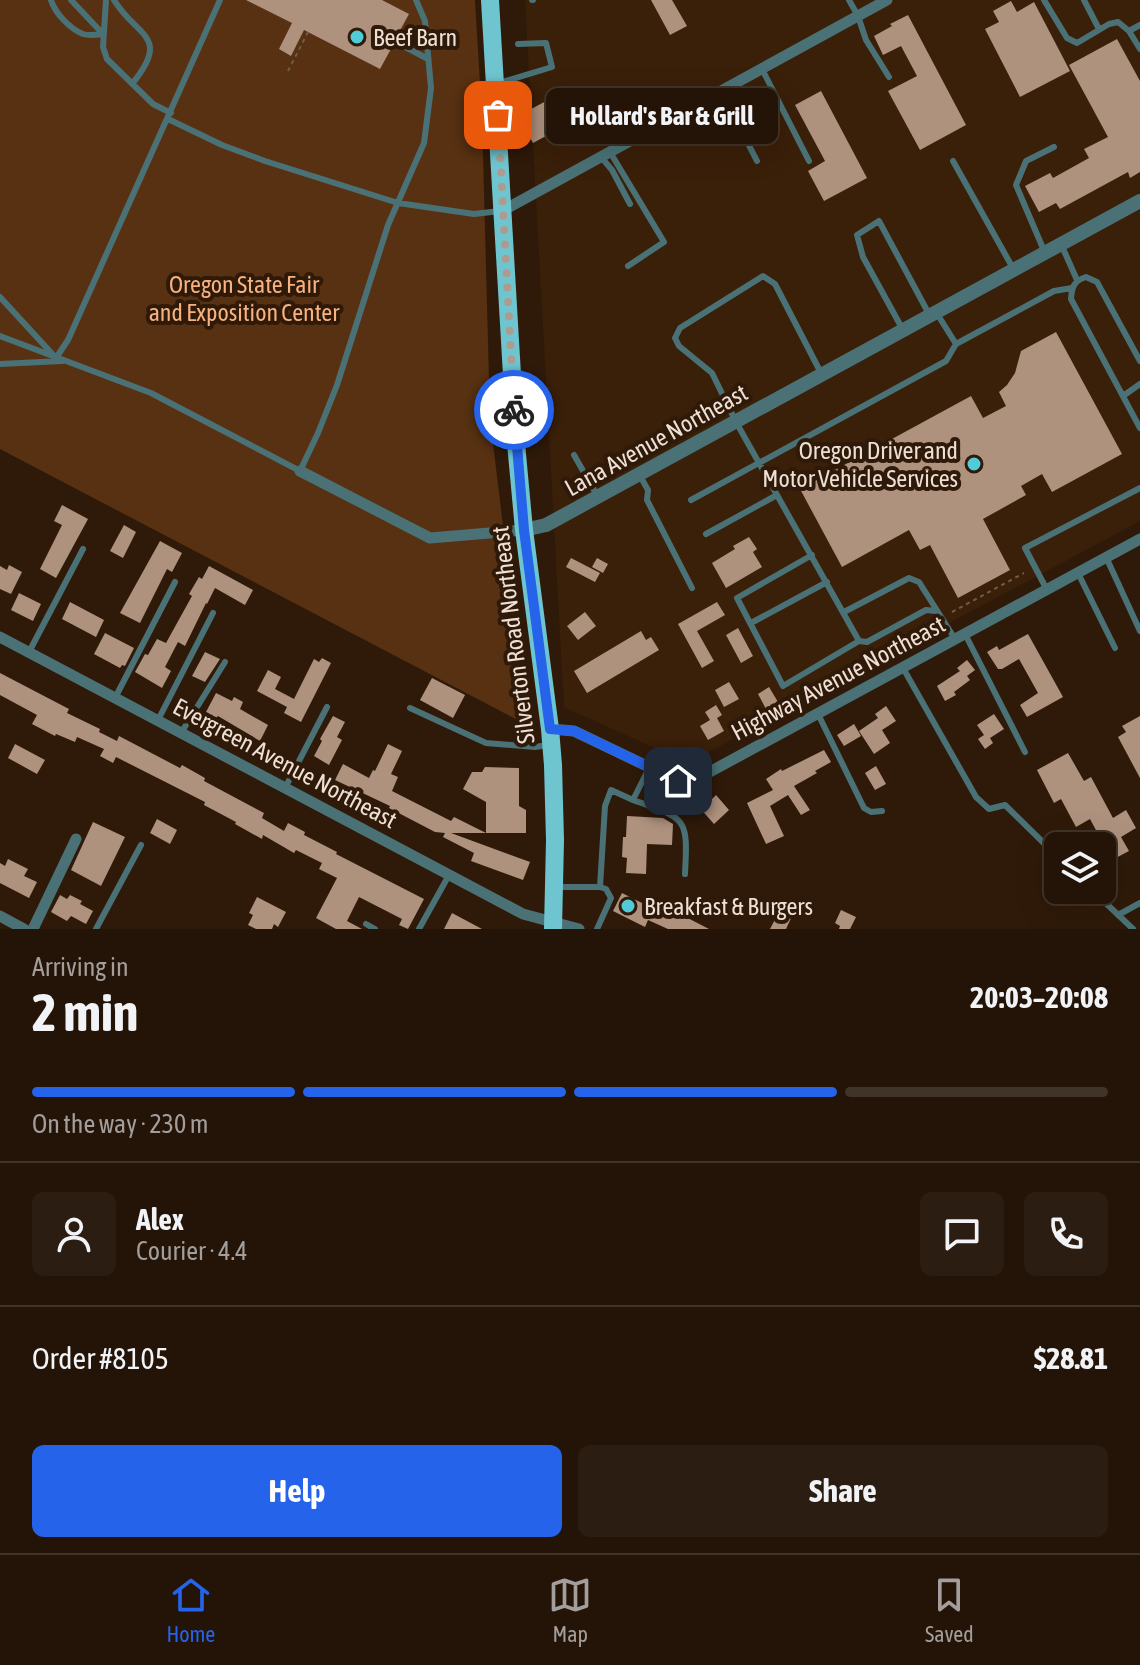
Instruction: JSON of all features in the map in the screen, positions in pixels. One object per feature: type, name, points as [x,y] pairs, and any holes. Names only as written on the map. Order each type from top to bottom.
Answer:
[{"type":"main road","name":"Silverton Road Northeast","points":[[490,0],[516,443],[550,737],[555,840],[553,925]]},
{"type":"street","points":[[504,210],[887,0]]},
{"type":"street","name":"Lana Avenue Northeast","points":[[300,471],[430,538],[542,527],[1140,201]]},
{"type":"street","name":"Highway Avenue Northeast","points":[[550,737],[574,731],[678,781],[693,781],[1140,539]]},
{"type":"street","name":"Evergreen Avenue Northeast","points":[[0,637],[523,914],[553,925],[579,929]]},
{"type":"street","points":[[33,929],[76,839]]},
{"type":"street","points":[[0,916],[24,929]]},
{"type":"lane","points":[[51,0],[55,11],[79,32],[86,35],[103,34]]},
{"type":"lane","points":[[71,0],[103,34]]},
{"type":"lane","points":[[106,0],[103,47],[107,59],[169,116],[222,145],[398,203],[474,214],[504,210]]},
{"type":"lane","points":[[114,0],[122,13],[143,32],[150,50],[143,71],[132,84]]},
{"type":"lane","points":[[0,297],[56,358],[68,340],[220,0]]},
{"type":"lane","points":[[300,471],[337,385],[388,225],[424,143],[431,88],[425,21],[416,0]]},
{"type":"lane","points":[[849,0],[866,40],[889,77]]},
{"type":"lane","points":[[1044,0],[1067,38],[1077,43],[1099,29],[1118,22],[1129,31],[1140,49]]},
{"type":"lane","points":[[1084,0],[1099,29]]},
{"type":"lane","points":[[1129,31],[1140,25]]},
{"type":"lane","points":[[394,41],[428,59]]},
{"type":"lane","points":[[496,84],[552,67],[546,43],[518,44]]},
{"type":"lane","points":[[762,69],[809,161]]},
{"type":"lane","points":[[721,91],[757,161]]},
{"type":"lane","points":[[1045,253],[1016,185],[1026,161],[1054,147]]},
{"type":"lane","points":[[606,154],[630,204]]},
{"type":"lane","points":[[606,154],[664,242],[628,266]]},
{"type":"lane","points":[[953,161],[1014,270]]},
{"type":"lane","points":[[903,330],[863,257],[857,235],[879,221],[933,314],[956,344]]},
{"type":"lane","points":[[1061,244],[1077,280]]},
{"type":"lane","points":[[822,375],[775,284],[763,276],[680,328],[675,338],[679,346],[712,373],[736,422],[859,641]]},
{"type":"lane","points":[[1140,361],[1097,282],[1086,277],[1077,280],[1071,299],[1140,428]]},
{"type":"lane","points":[[691,500],[946,361],[956,344],[1054,291],[1072,288]]},
{"type":"lane","name":"Lana Avenue Northeast","points":[[0,336],[151,393],[300,471]]},
{"type":"lane","points":[[0,364],[66,361]]},
{"type":"lane","points":[[1123,396],[1140,384]]},
{"type":"lane","points":[[574,455],[598,497]]},
{"type":"lane","points":[[639,474],[648,490],[647,500],[692,588]]},
{"type":"lane","points":[[1047,590],[1025,548],[1140,488]]},
{"type":"lane","points":[[706,534],[777,495]]},
{"type":"lane","points":[[29,652],[83,549]]},
{"type":"lane","points":[[812,555],[737,598],[783,686],[859,641],[867,642],[926,610],[936,611]]},
{"type":"lane","points":[[1106,557],[1140,631]]},
{"type":"lane","points":[[1078,573],[1115,648]]},
{"type":"lane","points":[[844,612],[909,578],[919,582],[936,611],[960,637],[1025,752]]},
{"type":"lane","points":[[115,698],[175,582]]},
{"type":"lane","points":[[751,623],[827,582]]},
{"type":"lane","points":[[158,720],[213,613]]},
{"type":"lane","points":[[181,733],[225,662]]},
{"type":"lane","points":[[903,668],[976,797],[989,809],[1005,805],[1044,843]]},
{"type":"lane","points":[[285,788],[327,707]]},
{"type":"lane","points":[[410,708],[486,743],[535,747],[550,737]]},
{"type":"lane","points":[[818,714],[861,803],[871,812],[882,811]]},
{"type":"lane","points":[[633,800],[649,768]]},
{"type":"lane","points":[[600,887],[605,806],[611,790],[676,816],[687,837],[685,874]]},
{"type":"lane","points":[[96,929],[141,845]]},
{"type":"lane","points":[[419,929],[449,875]]},
{"type":"lane","points":[[554,887],[606,889],[611,898],[597,929]]},
{"type":"lane","points":[[1118,915],[1140,903]]},
{"type":"lane","points":[[1107,904],[1133,929]]},
{"type":"lane","points":[[366,924],[375,929]]},
{"type":"path","points":[[288,71],[308,32]]},
{"type":"path","points":[[950,613],[1024,573]]},
{"type":"shaded area","points":[[525,0],[1140,0],[1140,521],[688,763],[564,707]]},
{"type":"green space","name":"Oregon State Fair and Exposition Center","points":[[0,0],[475,0],[482,117],[490,418],[527,725],[0,449]]},
{"type":"building","name":"Beef Barn","points":[[246,0],[382,0],[409,14],[397,36],[388,39],[392,47],[380,69],[304,30],[291,56],[279,49],[292,23]]},
{"type":"building","points":[[651,0],[672,0],[687,26],[670,35]]},
{"type":"building","points":[[1011,1],[1017,12],[1034,2],[1070,71],[1020,97],[985,29],[999,22],[993,11]]},
{"type":"building","points":[[908,15],[966,125],[920,150],[888,91],[917,76],[901,46],[883,55],[874,36]]},
{"type":"building","points":[[1117,39],[1140,81],[1140,172],[1130,178],[1128,172],[1060,209],[1056,203],[1039,212],[1025,186],[1050,173],[1053,178],[1089,158],[1084,149],[1108,137],[1069,65]]},
{"type":"building","points":[[821,91],[867,178],[824,201],[808,171],[825,161],[795,105]]},
{"type":"building","points":[[563,92],[572,109],[553,120],[555,131],[533,143],[518,116]]},
{"type":"building","name":"Oregon Driver and Motor Vehicle Services","points":[[1056,332],[1122,454],[1052,492],[1042,474],[1021,486],[1026,495],[983,519],[1010,570],[958,598],[930,545],[920,550],[909,530],[842,567],[800,489],[971,396],[983,418],[1006,406],[999,392],[1015,373],[1021,351]]},
{"type":"building","points":[[62,505],[88,519],[56,578],[40,569],[62,525],[54,521]]},
{"type":"building","points":[[124,525],[136,532],[123,558],[110,551]]},
{"type":"building","points":[[749,537],[757,549],[753,552],[762,567],[726,588],[712,563]]},
{"type":"building","points":[[160,541],[182,553],[172,572],[167,569],[140,623],[120,613]]},
{"type":"building","points":[[571,558],[600,573],[595,582],[566,567]]},
{"type":"building","points":[[597,558],[608,564],[603,573],[592,567]]},
{"type":"building","points":[[9,565],[22,572],[11,594],[0,589],[0,566],[7,570]]},
{"type":"building","points":[[209,566],[253,590],[245,605],[215,588],[185,646],[178,642],[165,667],[171,671],[162,688],[135,672],[157,639],[166,643],[192,596],[189,594]]},
{"type":"building","points":[[19,593],[41,604],[33,621],[11,610]]},
{"type":"building","points":[[70,602],[104,620],[96,637],[62,619]]},
{"type":"building","points":[[717,602],[725,615],[697,631],[714,661],[702,668],[678,624]]},
{"type":"building","points":[[585,612],[596,626],[578,640],[567,626]]},
{"type":"building","points":[[738,628],[753,656],[741,663],[726,635]]},
{"type":"building","points":[[641,631],[646,640],[651,637],[659,650],[587,693],[574,671]]},
{"type":"building","points":[[105,633],[134,648],[125,666],[120,668],[94,654]]},
{"type":"building","points":[[1028,634],[1063,697],[1027,717],[1020,705],[1038,693],[1019,659],[998,669],[987,652],[997,646],[999,650]]},
{"type":"building","points":[[205,652],[220,659],[205,682],[192,676]]},
{"type":"building","points":[[322,658],[331,663],[301,722],[284,713],[287,707],[257,691],[268,670],[281,677],[275,689],[294,699],[314,659],[319,662]]},
{"type":"building","points":[[967,660],[975,670],[967,676],[970,680],[954,692],[956,695],[945,701],[937,686],[960,671],[957,668]]},
{"type":"building","points":[[0,673],[69,709],[67,713],[100,729],[99,732],[117,741],[119,736],[180,768],[182,765],[205,778],[204,781],[264,813],[262,818],[284,831],[288,823],[336,854],[424,899],[408,929],[399,925],[402,919],[359,897],[347,921],[362,929],[336,929],[316,918],[337,878],[319,869],[322,863],[296,850],[294,853],[263,835],[262,839],[204,805],[205,802],[116,757],[113,763],[100,756],[104,749],[77,737],[75,742],[55,736],[32,724],[37,715],[0,695]]},
{"type":"building","points":[[432,678],[465,695],[453,718],[420,700]]},
{"type":"building","points":[[729,682],[739,699],[724,707],[715,690]]},
{"type":"building","points":[[769,687],[778,702],[766,709],[758,694]]},
{"type":"building","points":[[216,693],[232,701],[234,697],[243,702],[240,709],[268,725],[260,741],[206,712]]},
{"type":"building","points":[[716,705],[722,715],[717,718],[724,731],[708,740],[700,726],[710,720],[705,712]]},
{"type":"building","points":[[886,706],[896,721],[882,730],[890,743],[874,754],[859,731],[878,718],[875,714]]},
{"type":"building","points":[[994,714],[1004,729],[990,738],[993,743],[985,749],[978,739],[984,735],[977,725]]},
{"type":"building","points":[[333,716],[345,722],[337,737],[342,740],[329,765],[314,756]]},
{"type":"building","points":[[1140,716],[1140,778],[1118,737],[1126,732],[1122,726]]},
{"type":"building","points":[[854,724],[861,736],[844,746],[837,735]]},
{"type":"building","points":[[15,744],[45,760],[37,774],[8,758]]},
{"type":"building","points":[[388,744],[402,751],[391,774],[398,777],[392,791],[451,821],[454,817],[486,833],[451,833],[530,862],[523,880],[471,861],[474,853],[443,837],[445,833],[435,832],[335,780],[343,764],[369,778]]},
{"type":"building","points":[[824,750],[831,762],[794,786],[810,810],[801,815],[788,795],[770,806],[784,836],[766,844],[747,803],[773,790],[766,779]]},
{"type":"building","points":[[1068,753],[1084,781],[1091,777],[1113,818],[1126,810],[1136,828],[1121,837],[1129,851],[1116,858],[1116,832],[1097,832],[1090,819],[1076,827],[1061,799],[1054,803],[1037,770]]},
{"type":"building","points":[[876,766],[886,784],[875,790],[865,773]]},
{"type":"building","points":[[485,767],[519,768],[519,806],[526,810],[526,833],[486,833],[486,802],[463,789],[472,772],[482,772]]},
{"type":"building","points":[[716,795],[729,810],[714,824],[698,806]]},
{"type":"building","points":[[627,816],[663,818],[673,824],[672,845],[647,844],[646,874],[626,873],[627,858],[622,857]]},
{"type":"building","points":[[157,819],[177,830],[170,844],[150,833]]},
{"type":"building","points":[[93,822],[125,837],[101,886],[71,870]]},
{"type":"building","points":[[8,859],[28,869],[24,876],[37,882],[29,898],[0,883],[0,863],[5,866]]},
{"type":"building","points":[[622,893],[648,906],[651,899],[709,929],[668,929],[648,920],[645,927],[613,911]]},
{"type":"building","points":[[60,895],[67,899],[70,895],[93,911],[86,924],[71,916],[67,921],[51,912]]},
{"type":"building","points":[[257,897],[286,912],[278,927],[274,924],[272,929],[256,929],[248,925],[253,915],[249,913]]},
{"type":"building","points":[[781,908],[793,914],[786,929],[770,929]]},
{"type":"building","points":[[841,910],[856,917],[850,929],[839,929],[840,926],[835,923]]},
{"type":"building","points":[[452,913],[482,929],[444,929]]},
{"type":"way so far","points":[[498,115],[514,410]]},
{"type":"place","name":"Beef Barn","points":[[357,37]]},
{"type":"place","name":"Hollard's Bar & Grill","points":[[498,115]]},
{"type":"place","name":"Oregon Driver and Motor Vehicle Services","points":[[974,464]]},
{"type":"place","name":"Breakfast & Burgers","points":[[628,906]]},
{"type":"route","points":[[514,410],[524,530],[550,729],[574,731],[678,781]]}]
